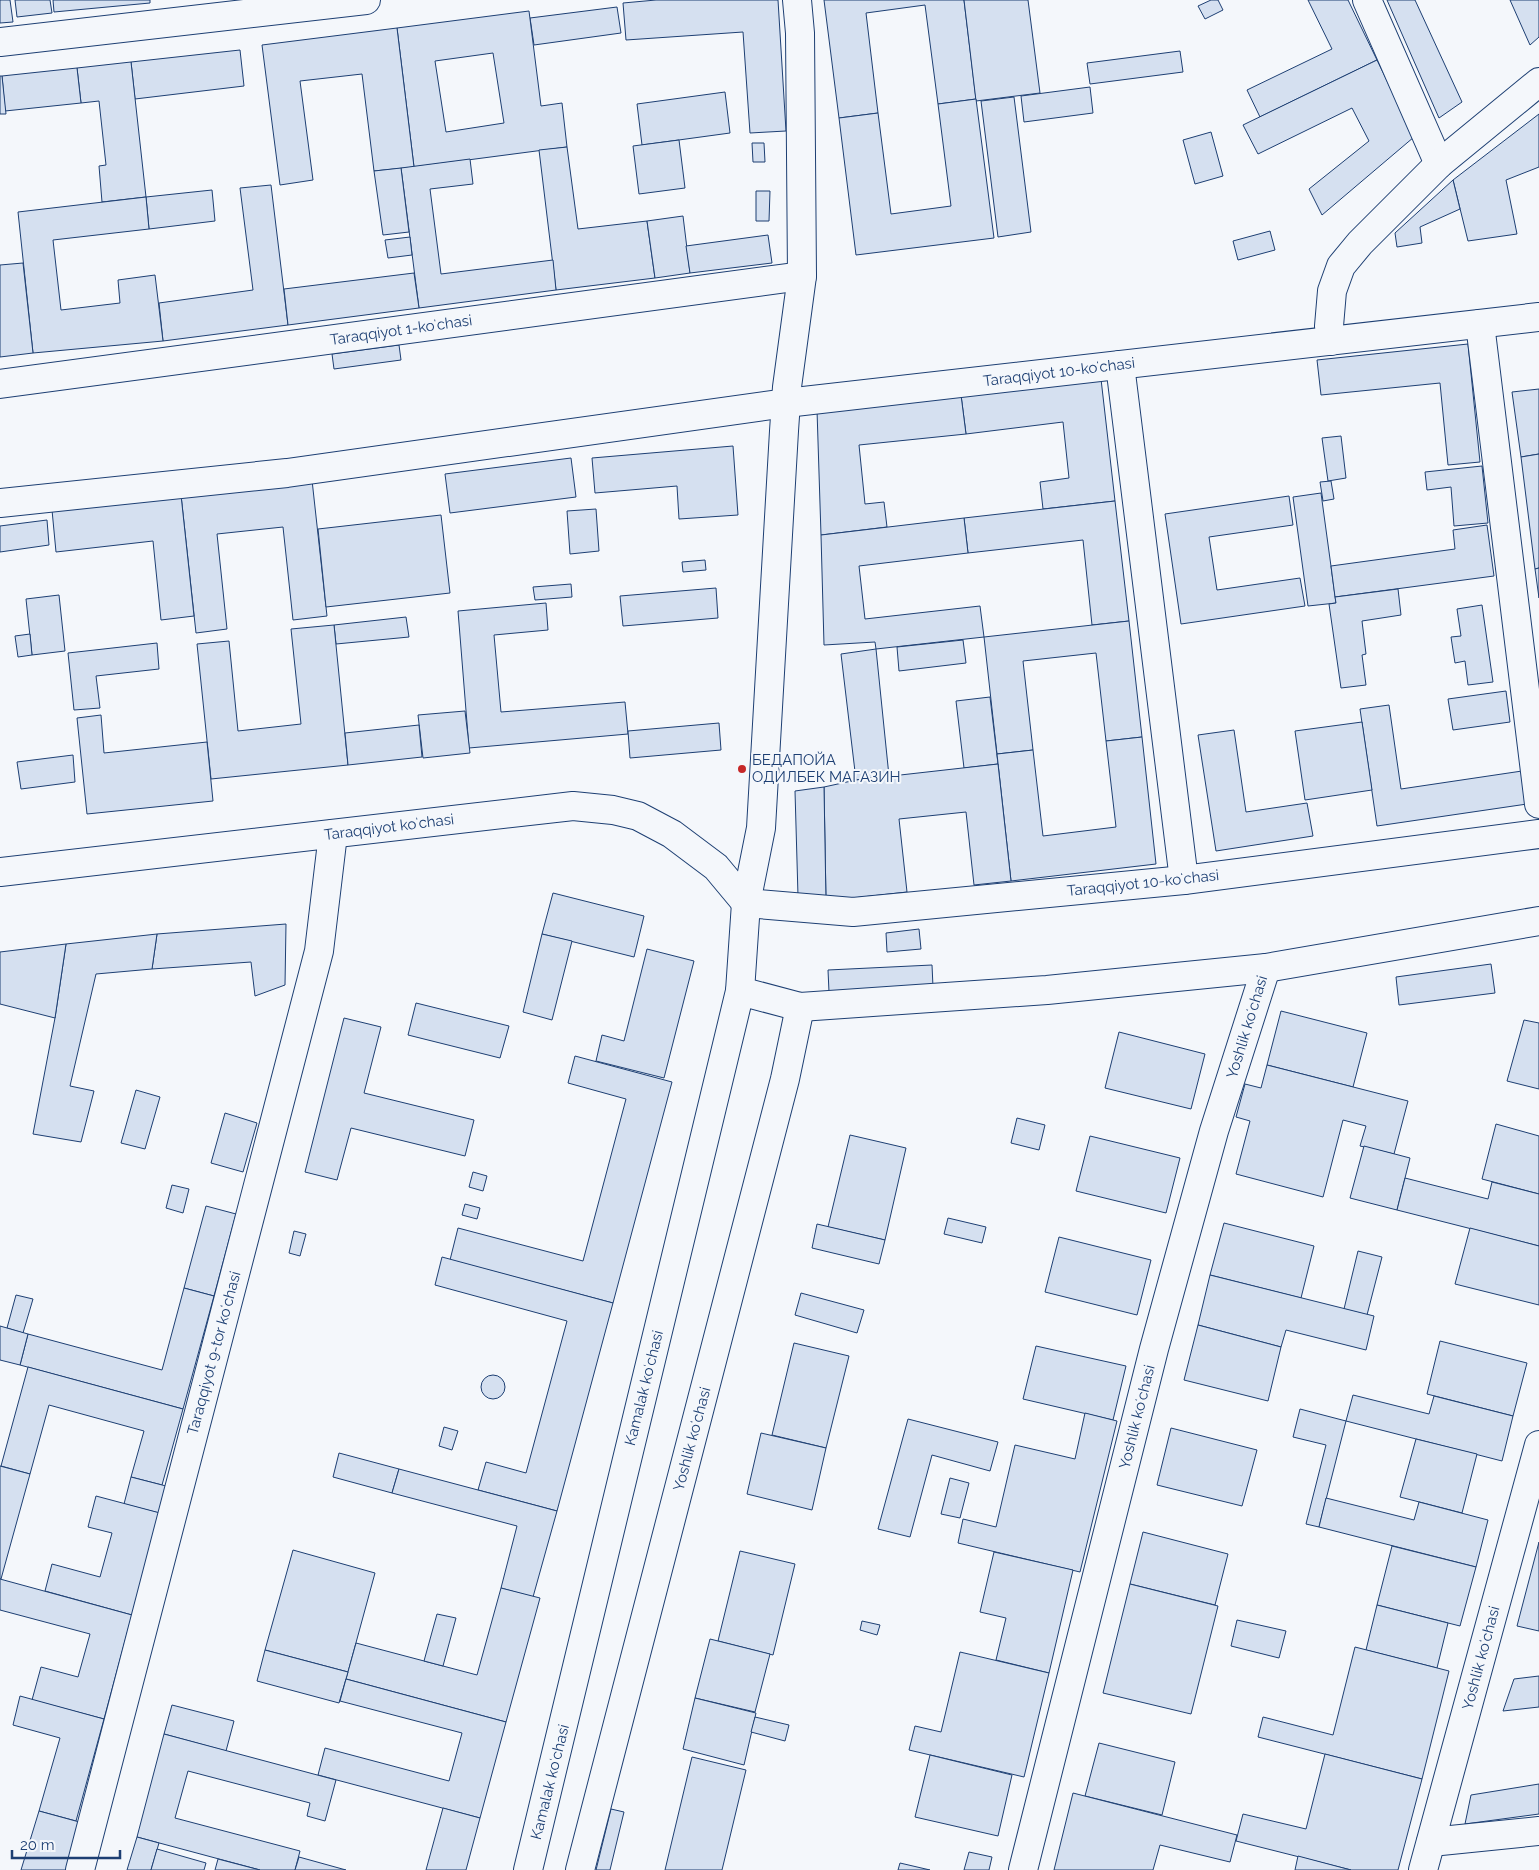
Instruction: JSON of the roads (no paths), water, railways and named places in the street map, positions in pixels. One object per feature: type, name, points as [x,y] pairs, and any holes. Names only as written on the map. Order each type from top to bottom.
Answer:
[{"type":"street","points":[[0,42],[366,0]]},
{"type":"street","name":"Kamalak koʻchasi","points":[[528,1870],[740,991],[746,903],[761,828],[786,404],[802,276],[800,33],[797,0]]},
{"type":"street","points":[[1367,0],[1439,164]]},
{"type":"street","points":[[1331,341],[1329,326],[1332,291],[1341,266],[1360,243],[1439,164],[1539,82]]},
{"type":"street","name":"Taraqqiyot 1-koʻchasi","points":[[0,384],[802,276]]},
{"type":"street","name":"Taraqqiyot 10-koʻchasi","points":[[786,404],[1539,317]]},
{"type":"street","points":[[1480,324],[1539,804]]},
{"type":"street","points":[[1120,365],[1184,880]]},
{"type":"street","points":[[0,503],[287,473],[786,404]]},
{"type":"street","name":"Taraqqiyot koʻchasi","points":[[0,872],[572,806],[613,810],[638,816],[672,834],[716,867],[746,903]]},
{"type":"street","name":"Taraqqiyot 9-tor koʻchasi","points":[[80,1870],[318,951],[333,834]]},
{"type":"street","name":"Taraqqiyot 10-koʻchasi","points":[[746,903],[854,912],[1184,880],[1539,834]]},
{"type":"street","name":"Yoshlik koʻchasi","points":[[740,991],[800,1007],[1047,990],[1266,968],[1539,921]]},
{"type":"street","name":"Yoshlik koʻchasi","points":[[1024,1870],[1154,1349],[1214,1131],[1266,968]]},
{"type":"street","name":"Yoshlik koʻchasi","points":[[580,1870],[785,1079],[800,1007]]},
{"type":"street","name":"Yoshlik koʻchasi","points":[[1423,1870],[1530,1508],[1539,1445]]},
{"type":"street","points":[[1431,1842],[1539,1831]]},
{"type":"place","name":"БЕДАПОЙА ОДИЛБЕК МАГАЗИН","points":[[742,769]]}]
